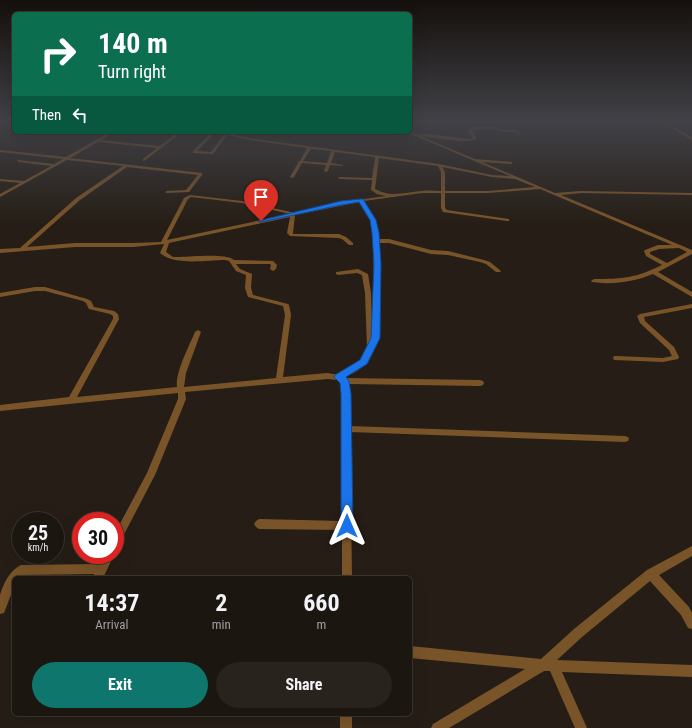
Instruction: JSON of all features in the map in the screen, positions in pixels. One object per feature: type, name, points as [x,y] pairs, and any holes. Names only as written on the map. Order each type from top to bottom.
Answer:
[{"type":"street","points":[[50,156],[201,174],[187,191],[167,192]]},
{"type":"street","points":[[0,196],[72,156]]},
{"type":"street","points":[[144,160],[149,156]]},
{"type":"street","points":[[292,177],[303,156]]},
{"type":"street","points":[[326,171],[331,156]]},
{"type":"street","points":[[369,156],[439,165],[492,176],[513,178]]},
{"type":"street","points":[[463,156],[679,247],[691,254]]},
{"type":"street","points":[[377,157],[373,189],[375,191],[394,196]]},
{"type":"street","points":[[472,160],[481,159],[511,163]]},
{"type":"street","points":[[19,161],[56,165]]},
{"type":"street","points":[[299,162],[341,165]]},
{"type":"street","points":[[439,165],[443,172],[444,191],[442,208],[445,211],[507,220]]},
{"type":"street","points":[[22,249],[78,198],[126,166]]},
{"type":"street","points":[[340,178],[375,179]]},
{"type":"street","points":[[0,180],[24,182]]},
{"type":"street","points":[[0,250],[89,245],[165,243],[341,203],[408,193],[444,191],[488,192],[539,188]]},
{"type":"street","points":[[552,194],[581,192],[692,194]]},
{"type":"street","points":[[273,269],[274,263],[268,261],[234,262],[225,258],[172,258],[163,253],[165,243],[186,198],[190,196],[242,202],[293,213]]},
{"type":"street","points":[[361,200],[373,220],[376,241],[377,306],[375,338],[370,347]]},
{"type":"street","points":[[293,213],[290,233],[292,235],[339,236],[351,244]]},
{"type":"street","points":[[654,237],[654,242],[658,247]]},
{"type":"street","points":[[376,241],[389,241],[430,252],[448,253],[482,261],[488,263],[498,271]]},
{"type":"street","points":[[666,265],[646,253],[658,247],[679,247]]},
{"type":"street","points":[[594,281],[620,281],[654,272],[691,254]]},
{"type":"street","points":[[234,262],[238,270],[249,274],[248,288],[250,296],[253,298],[279,302],[286,305],[288,308],[279,381]]},
{"type":"street","points":[[338,273],[358,271],[365,274],[368,293],[370,347],[368,356],[364,362],[342,379]]},
{"type":"street","points":[[654,272],[692,295]]},
{"type":"street","points":[[0,295],[35,289],[44,289],[85,300],[89,302],[91,308],[112,312],[116,315],[116,319],[71,400]]},
{"type":"street","points":[[616,358],[663,360],[676,357],[672,350],[642,322],[640,316],[692,306]]},
{"type":"street","points":[[124,526],[151,475],[182,400],[182,373],[198,332]]},
{"type":"street","points":[[0,408],[328,376],[342,379],[480,383]]},
{"type":"street","points":[[342,379],[347,429],[347,576]]},
{"type":"street","points":[[347,429],[625,439]]},
{"type":"street","points":[[259,524],[347,526]]},
{"type":"street","points":[[437,728],[548,665],[578,632],[651,574],[692,551]]},
{"type":"street","points":[[15,576],[21,570],[100,574],[105,564]]},
{"type":"street","points":[[651,574],[681,606],[692,624]]},
{"type":"street","points":[[0,609],[12,579]]},
{"type":"street","points":[[412,652],[548,665],[692,671]]},
{"type":"street","points":[[548,665],[581,728]]},
{"type":"street","points":[[346,716],[346,728]]},
{"type":"route","points":[[261,221],[361,200],[373,220],[376,233],[378,264],[375,338],[364,362],[339,377],[344,381],[346,394],[347,526]]}]
